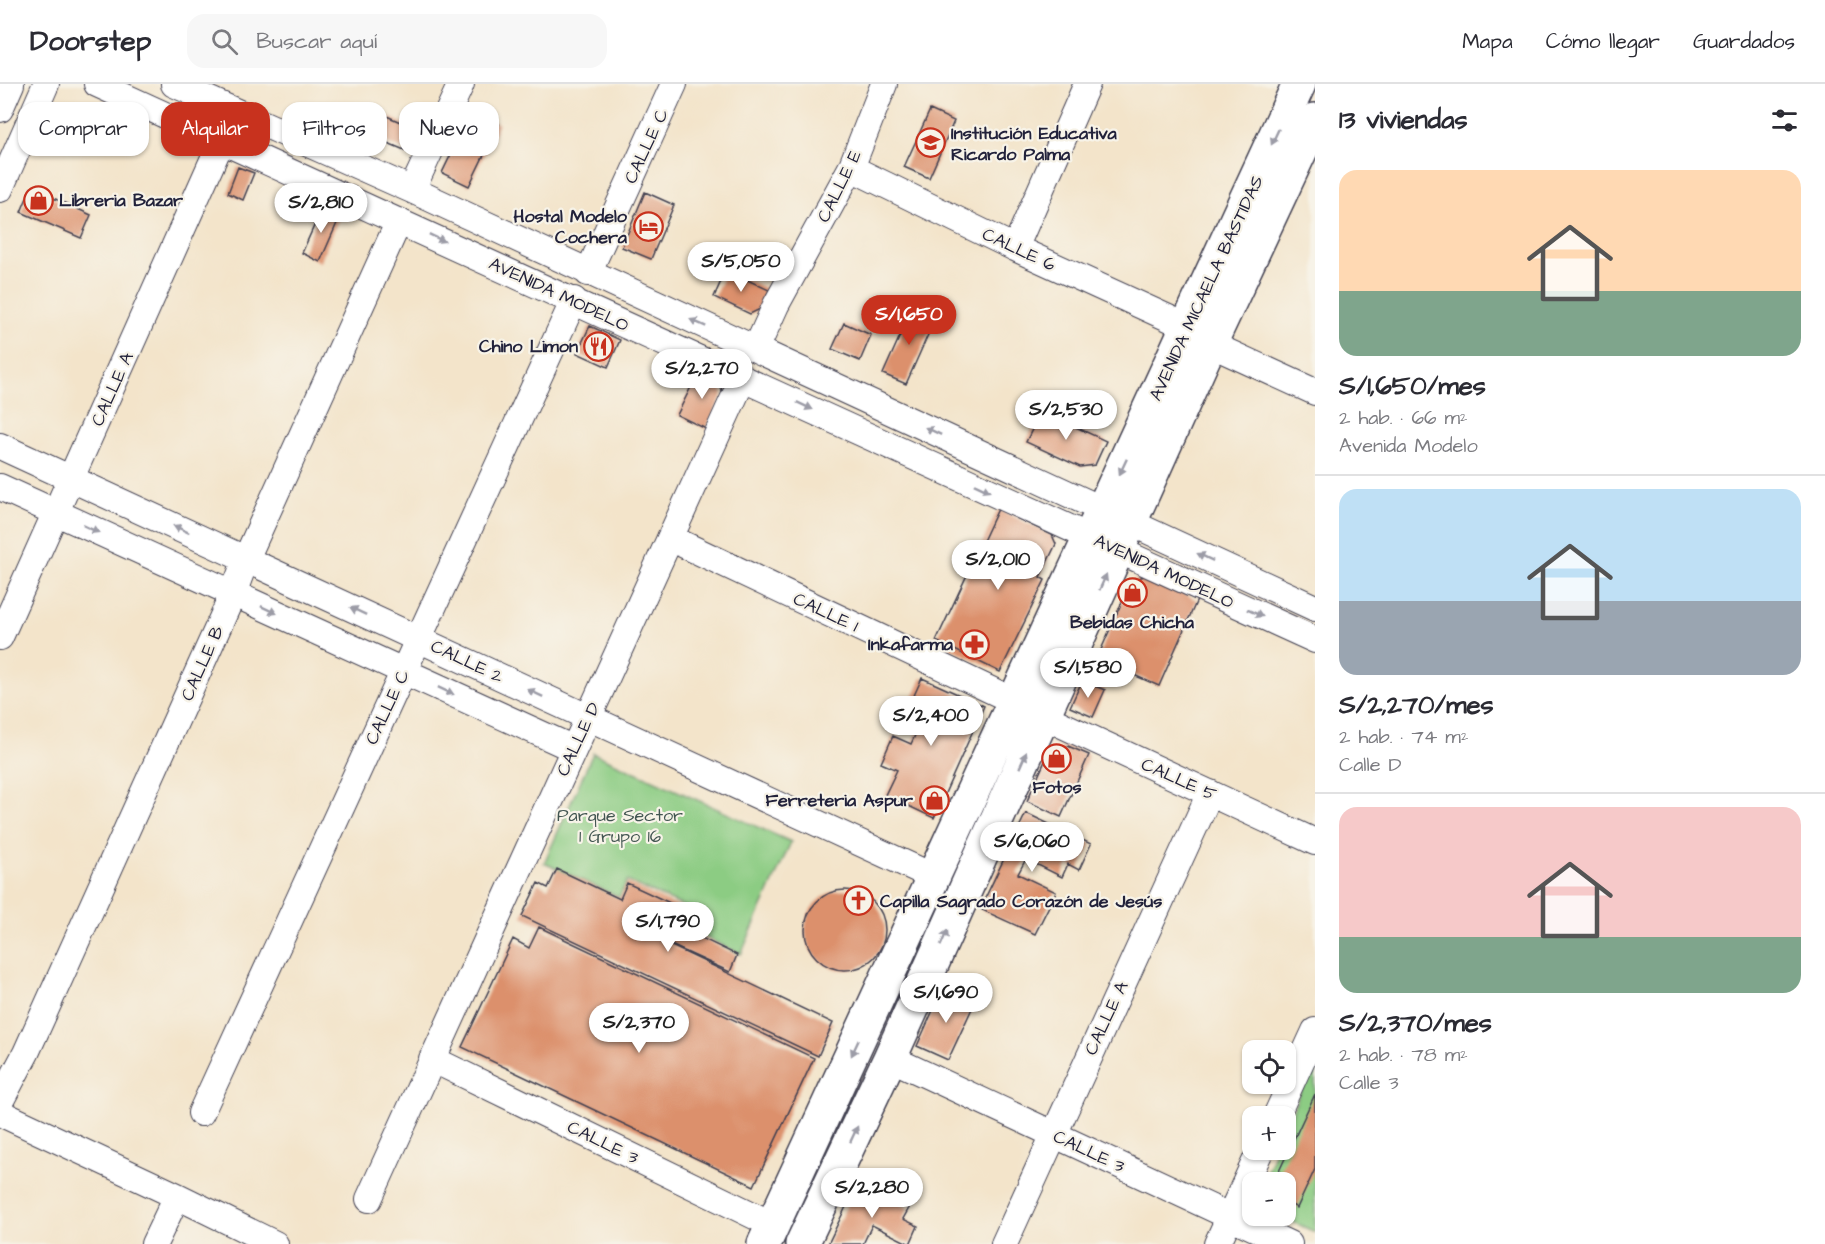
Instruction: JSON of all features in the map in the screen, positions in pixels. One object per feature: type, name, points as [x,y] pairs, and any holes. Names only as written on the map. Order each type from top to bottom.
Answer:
[{"type":"main road","name":"AVENIDA MICAELA BASTIDAS","points":[[802,1244],[890,1058],[1042,716],[1110,530],[1199,336],[1299,84]]},
{"type":"main road","name":"AVENIDA MICAELA BASTIDAS","points":[[1199,336],[1315,120]]},
{"type":"main road","name":"AVENIDA MICAELA BASTIDAS","points":[[768,1234],[1014,701],[1110,530]]},
{"type":"street","points":[[0,108],[11,84]]},
{"type":"street","points":[[0,189],[46,84]]},
{"type":"street","name":"AVENIDA MODELO","points":[[96,84],[161,113]]},
{"type":"street","name":"AVENIDA MODELO","points":[[174,84],[412,190],[756,349],[1110,530],[1315,640]]},
{"type":"street","points":[[412,190],[461,84]]},
{"type":"street","name":"CALLE C","points":[[588,273],[674,84]]},
{"type":"street","name":"CALLE E","points":[[756,349],[776,305],[851,168],[884,84]]},
{"type":"street","points":[[1015,248],[1087,84]]},
{"type":"street","name":"CALLE A","points":[[0,637],[215,156]]},
{"type":"street","name":"AVENIDA MODELO","points":[[257,156],[743,378],[1110,530],[1315,608]]},
{"type":"street","name":"CALLE 6","points":[[851,168],[1199,336]]},
{"type":"street","name":"CALLE B","points":[[0,1102],[26,1053],[399,221]]},
{"type":"street","name":"CALLE C","points":[[201,1113],[574,300]]},
{"type":"street","points":[[1199,336],[1315,392]]},
{"type":"street","name":"CALLE D","points":[[369,1199],[743,378]]},
{"type":"street","name":"CALLE 2","points":[[0,446],[934,877]]},
{"type":"street","name":"CALLE 2","points":[[0,487],[574,749]]},
{"type":"street","name":"CALLE 1","points":[[670,538],[1014,701]]},
{"type":"street","name":"CALLE 5","points":[[1042,716],[1315,842]]},
{"type":"street","name":"CALLE A","points":[[1004,1244],[1210,793]]},
{"type":"street","points":[[1281,1106],[1313,1041]]},
{"type":"street","name":"CALLE 3","points":[[890,1058],[1289,1244]]},
{"type":"street","name":"CALLE 3","points":[[432,1059],[768,1234]]},
{"type":"street","points":[[0,1113],[275,1244]]},
{"type":"street","points":[[1217,1244],[1256,1160]]},
{"type":"street","points":[[154,1244],[177,1196]]},
{"type":"green space","name":"Parque Sector 1 Grupo 16","points":[[593,753],[791,842],[741,954],[696,933],[703,915],[627,881],[619,897],[544,863]]},
{"type":"green space","points":[[1315,1060],[1315,1232],[1296,1224],[1296,1172],[1266,1172],[1271,1160],[1296,1160],[1294,1106]]},
{"type":"building","name":"Institución Educativa Ricardo Palma","points":[[930,110],[954,121],[929,178],[904,167]]},
{"type":"building","points":[[387,116],[399,121],[399,148],[387,143]]},
{"type":"building","points":[[450,156],[484,156],[469,186],[442,173]]},
{"type":"building","points":[[238,167],[254,173],[243,200],[228,193]]},
{"type":"building","points":[[31,188],[91,215],[81,238],[21,212]]},
{"type":"building","name":"Hostal Modelo Cochera","points":[[645,192],[674,205],[651,259],[622,247]]},
{"type":"building","points":[[323,206],[341,214],[320,262],[302,253]]},
{"type":"building","points":[[726,270],[769,290],[760,309],[750,314],[714,297]]},
{"type":"building","points":[[912,309],[935,319],[906,384],[883,374]]},
{"type":"building","points":[[844,323],[871,335],[860,361],[832,349]]},
{"type":"building","name":"Chino Limon","points":[[590,326],[620,340],[608,367],[577,353]]},
{"type":"building","points":[[699,371],[719,381],[723,394],[706,429],[677,415]]},
{"type":"building","points":[[1041,411],[1106,441],[1095,465],[1080,467],[1026,442]]},
{"type":"building","points":[[998,509],[1052,535],[1056,544],[1040,577],[1045,580],[1000,672],[936,641]]},
{"type":"building","points":[[1144,576],[1197,600],[1159,686],[1097,659],[1131,581]]},
{"type":"building","points":[[922,678],[984,706],[934,818],[885,795],[897,770],[881,763],[893,736],[911,744],[922,720],[906,713]]},
{"type":"building","points":[[1082,681],[1105,690],[1093,717],[1070,707]]},
{"type":"building","points":[[1068,746],[1089,755],[1061,817],[1027,801],[1050,750]]},
{"type":"building","points":[[1026,813],[1091,844],[1079,870],[1068,864],[1062,877],[1026,859],[1018,874],[1056,892],[1035,934],[980,909]]},
{"type":"building","points":[[557,869],[620,899],[627,883],[700,917],[693,934],[737,955],[730,972],[623,923],[833,1023],[818,1056],[522,916],[538,883],[548,888]]},
{"type":"building","points":[[837,890],[853,890],[874,901],[885,922],[885,938],[874,959],[853,970],[837,970],[823,964],[811,952],[805,938],[805,922],[811,908],[823,896]]},
{"type":"building","points":[[539,927],[814,1058],[754,1186],[462,1047],[513,939],[529,948]]},
{"type":"building","points":[[943,988],[975,1002],[948,1060],[917,1046]]},
{"type":"building","points":[[1315,1094],[1315,1169],[1297,1208],[1296,1172],[1279,1172],[1284,1160],[1296,1160],[1296,1135]]},
{"type":"building","points":[[857,1184],[909,1208],[903,1219],[918,1226],[910,1244],[872,1225],[863,1244],[828,1244]]},
{"type":"place","name":"Institución Educativa Ricardo Palma","points":[[930,143]]},
{"type":"place","name":"Libreria Bazar","points":[[38,200]]},
{"type":"place","name":"Hostal Modelo Cochera","points":[[648,226]]},
{"type":"place","name":"Chino Limon","points":[[599,346]]},
{"type":"place","name":"Bebidas Chicha","points":[[1132,593]]},
{"type":"place","name":"Inkafarma","points":[[974,644]]},
{"type":"place","name":"Fotos","points":[[1057,758]]},
{"type":"place","name":"Ferreteria Aspur","points":[[934,800]]},
{"type":"place","name":"Capilla Sagrado Corazón de Jesús","points":[[859,901]]}]
